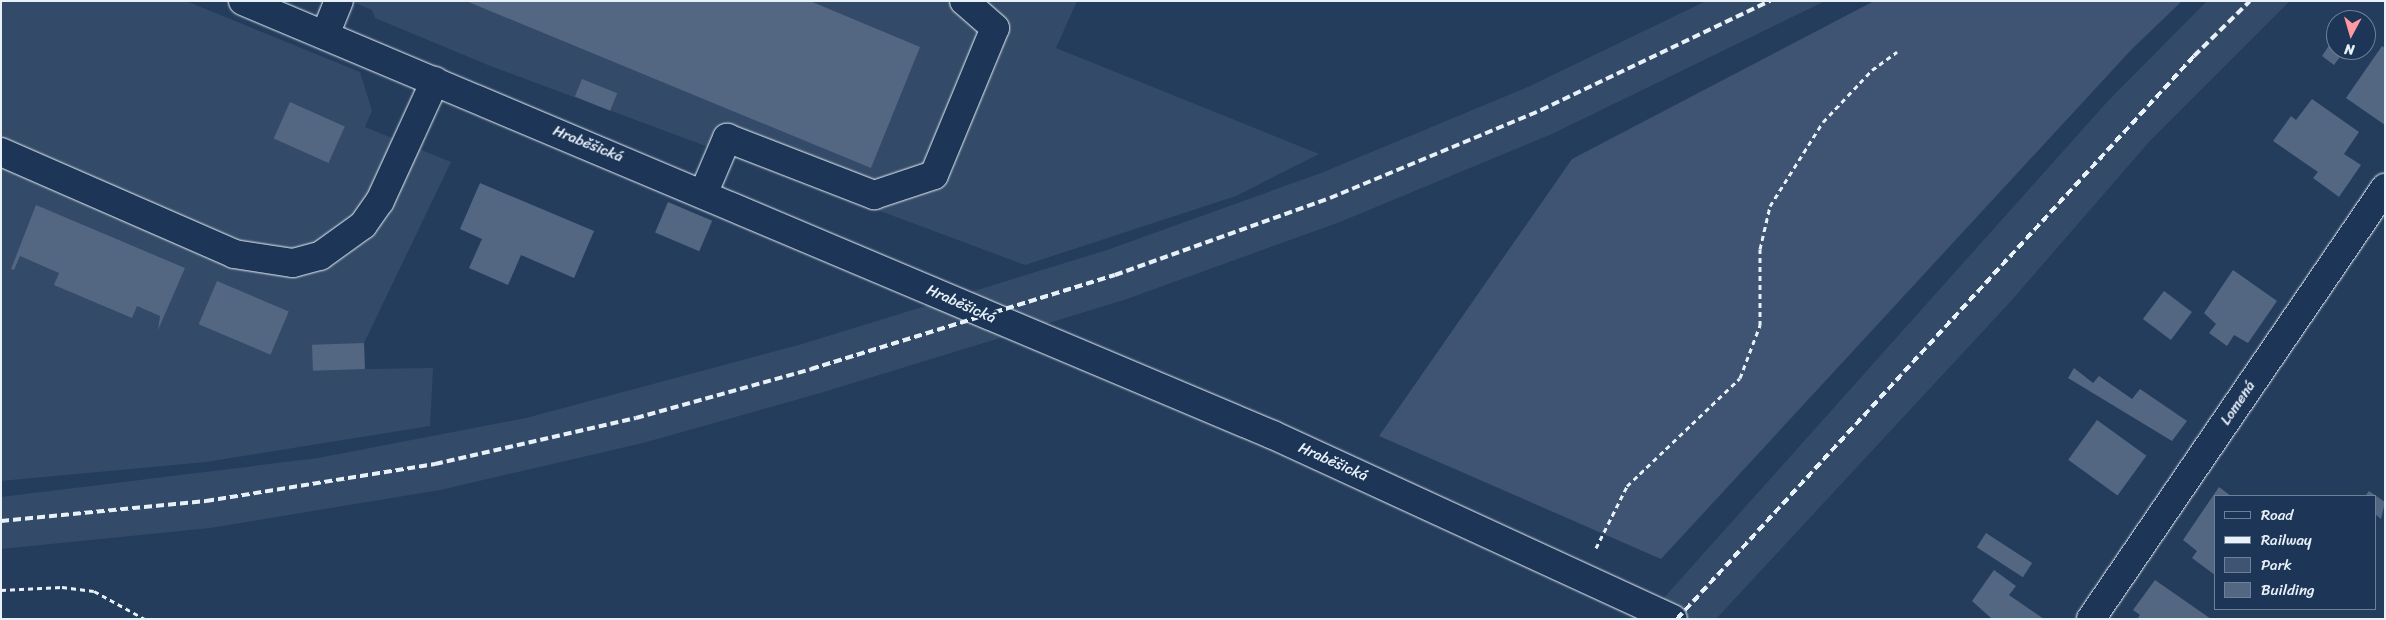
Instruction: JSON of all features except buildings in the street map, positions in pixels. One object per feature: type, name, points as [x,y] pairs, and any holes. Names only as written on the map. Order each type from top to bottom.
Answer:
[{"type":"street","name":"Hraběšická","points":[[242,1],[704,192],[1096,365],[1291,443],[1586,577],[1673,619]]},
{"type":"street","points":[[325,35],[339,1]]},
{"type":"street","points":[[704,192],[727,138],[874,195],[934,175],[995,28],[964,1]]},
{"type":"street","points":[[1,152],[234,254],[293,263],[320,256],[363,225],[380,201],[434,81]]},
{"type":"street","name":"Lomená","points":[[2091,619],[2385,188]]},
{"type":"path","points":[[1586,577],[1605,523],[1627,486],[1722,397],[1750,361],[1760,326],[1763,226],[1789,170],[1823,122],[1872,70],[1897,52]]},
{"type":"path","points":[[1,590],[62,586],[94,591],[145,619]]},
{"type":"shaded area","points":[[1,1],[186,1],[360,72],[372,111],[365,127],[451,162],[364,343],[365,369],[433,368],[430,426],[206,462],[1,481]]},
{"type":"shaded area","points":[[351,1],[1077,1],[1056,48],[1319,154],[1236,196],[1025,265],[488,65],[375,18],[372,10]]},
{"type":"shaded area","points":[[1706,1],[1825,1],[1552,134],[1340,222],[1124,300],[817,394],[643,443],[440,490],[210,528],[1,549],[1,497],[318,458],[526,418],[802,344],[1107,250],[1321,173],[1530,86]]},
{"type":"shaded area","points":[[2207,1],[2290,1],[2149,142],[2011,301],[1716,619],[1645,619],[2107,102]]},
{"type":"green space","points":[[1874,1],[2182,1],[2131,50],[1661,559],[1379,436],[1572,159]]},
{"type":"railway","points":[[1,521],[206,501],[435,464],[636,418],[811,369],[1115,275],[1330,198],[1541,110],[1770,1]]},
{"type":"railway","points":[[1677,619],[2194,56],[2250,1]]}]
